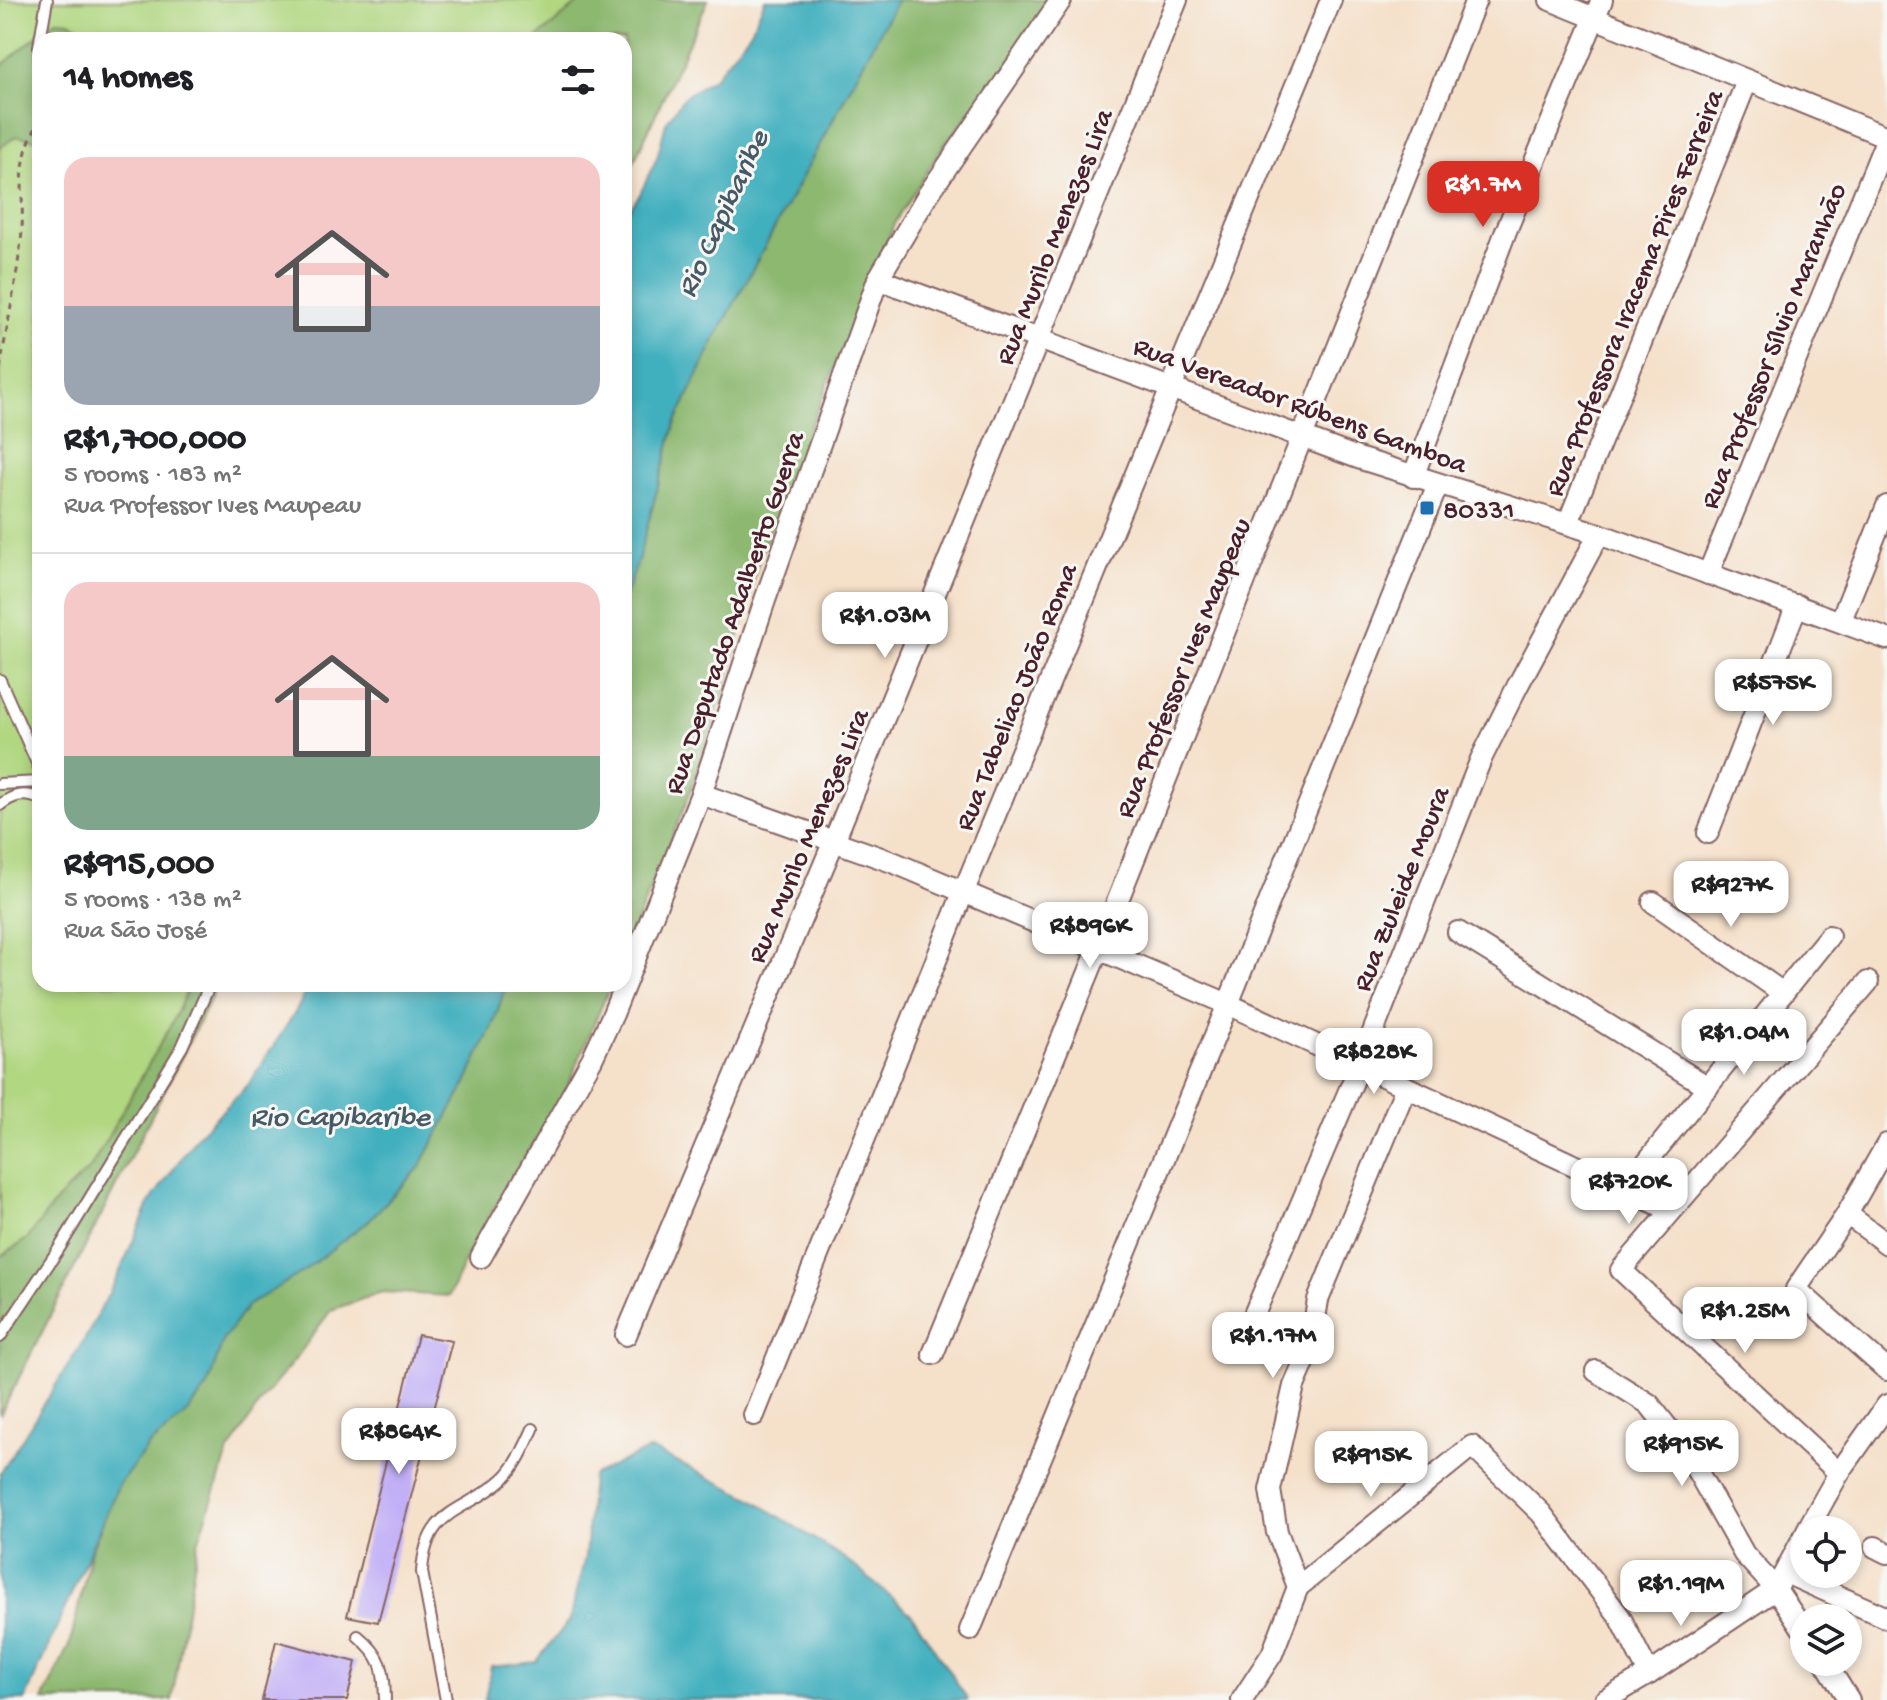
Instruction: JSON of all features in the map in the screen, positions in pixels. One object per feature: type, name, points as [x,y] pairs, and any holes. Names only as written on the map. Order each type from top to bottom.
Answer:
[{"type":"street","name":"Rua Deputado Adalberto Guerra","points":[[632,966],[701,794],[764,603],[878,279],[927,196],[1061,0]]},
{"type":"street","name":"Rua Murilo Menezes Lira","points":[[626,1335],[834,841],[1177,0]]},
{"type":"street","name":"Rua Tabeliao João Roma","points":[[754,1415],[963,893],[1331,0]]},
{"type":"street","name":"Rua Professor Ives Maupeau","points":[[933,1354],[1098,950],[1476,0]]},
{"type":"street","points":[[1550,0],[1599,9],[1747,81],[1887,138]]},
{"type":"street","points":[[1413,477],[1506,231],[1599,9]]},
{"type":"street","name":"Rua Professora Iracema Pires Ferreira","points":[[1568,523],[1747,81]]},
{"type":"street","name":"Rua Professor Sílvio Maranhão","points":[[1708,574],[1887,138]]},
{"type":"street","name":"Rua Vereador Rúbens Gamboa","points":[[878,279],[1302,438],[1413,477],[1568,523],[1887,639]]},
{"type":"street","points":[[970,1630],[1438,484]]},
{"type":"street","points":[[1841,620],[1887,506]]},
{"type":"street","name":"Rua Zuleide Moura","points":[[1253,1317],[1360,1065],[1481,759],[1599,534]]},
{"type":"street","points":[[1708,833],[1797,605]]},
{"type":"street","points":[[701,794],[895,863],[1228,1004],[1670,1210]]},
{"type":"street","points":[[1653,902],[1783,993]]},
{"type":"street","points":[[1458,932],[1708,1087]]},
{"type":"street","points":[[1625,1189],[1829,936]]},
{"type":"street","points":[[1839,1473],[1621,1270],[1868,982]]},
{"type":"street","name":"Rua Deputado Adalberto Guerra","points":[[481,1257],[592,1059],[622,992]]},
{"type":"street","points":[[1298,1587],[1277,1532],[1270,1490],[1294,1386],[1313,1331],[1318,1300],[1406,1087]]},
{"type":"street","points":[[1887,1144],[1847,1214],[1796,1289],[1887,1370]]},
{"type":"street","points":[[1847,1214],[1887,1244]]},
{"type":"street","points":[[1596,1371],[1649,1404],[1686,1451],[1744,1554],[1781,1581],[1887,1618]]},
{"type":"street","points":[[1815,1516],[1839,1473],[1884,1416]]},
{"type":"street","points":[[1248,1698],[1272,1654],[1298,1587],[1472,1446],[1541,1513],[1620,1617],[1649,1674]]},
{"type":"street","points":[[1619,1697],[1781,1581],[1790,1563]]},
{"type":"street","points":[[1781,1581],[1792,1604]]},
{"type":"street","points":[[1834,1676],[1849,1700]]},
{"type":"lane","points":[[41,32],[47,0]]},
{"type":"lane","points":[[0,680],[32,743]]},
{"type":"lane","points":[[0,784],[32,782]]},
{"type":"lane","points":[[0,805],[21,794],[32,797]]},
{"type":"lane","points":[[0,1337],[60,1247],[182,1047],[206,992]]},
{"type":"lane","points":[[446,1700],[422,1572],[423,1553],[429,1535],[443,1518],[506,1476],[533,1429]]},
{"type":"lane","points":[[358,1636],[376,1651],[385,1673],[385,1700]]},
{"type":"path","points":[[0,369],[22,237],[22,166],[32,137]]},
{"type":"path","points":[[0,324],[7,325]]},
{"type":"green space","points":[[0,0],[708,0],[632,166],[632,32],[32,32],[32,992],[214,992],[0,1415]]},
{"type":"green space","points":[[582,0],[708,0],[632,166],[632,32],[544,32]]},
{"type":"green space","points":[[897,0],[1047,0],[1007,70],[946,142],[895,222],[759,560],[725,689],[685,806],[632,933],[632,577],[675,424],[713,343]]},
{"type":"green space","points":[[56,20],[70,21],[85,32],[42,32]]},
{"type":"green space","points":[[32,40],[32,139],[16,136],[0,148],[0,67]]},
{"type":"green space","points":[[186,992],[214,992],[0,1415],[0,1257],[27,1239],[57,1200],[91,1167]]},
{"type":"green space","points":[[503,992],[608,992],[563,1097],[474,1241],[449,1296],[382,1292],[331,1310],[261,1401],[228,1453],[198,1542],[172,1700],[43,1700],[71,1641],[90,1553],[118,1486],[149,1445],[184,1416],[207,1388],[223,1340],[247,1306],[307,1268],[368,1221],[419,1168],[465,1085],[495,1019]]},
{"type":"water","name":"Rio Capibaribe","points":[[765,0],[897,0],[713,343],[675,424],[632,577],[632,206],[657,158],[666,123],[684,97],[714,78],[751,31]]},
{"type":"water","name":"Rio Capibaribe","points":[[306,992],[503,992],[495,1019],[465,1085],[419,1168],[368,1221],[301,1273],[247,1306],[223,1340],[207,1388],[184,1416],[149,1445],[118,1486],[25,1700],[0,1700],[0,1474],[86,1337],[117,1278],[150,1202],[197,1136],[248,1085]]},
{"type":"water","points":[[650,1449],[749,1497],[847,1560],[912,1615],[968,1700],[485,1700],[491,1667],[536,1662],[570,1620],[585,1557],[592,1476]]},
{"type":"building","points":[[418,1335],[452,1341],[378,1622],[347,1616]]},
{"type":"building","points":[[276,1641],[356,1662],[347,1700],[262,1700]]},
{"type":"place","name":"80331","points":[[1427,508]]}]
